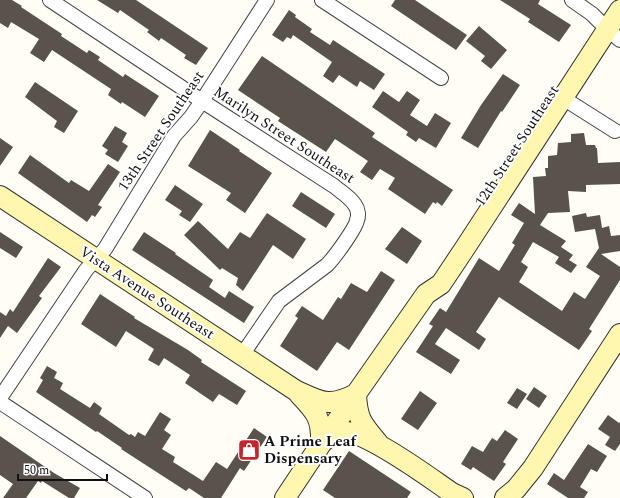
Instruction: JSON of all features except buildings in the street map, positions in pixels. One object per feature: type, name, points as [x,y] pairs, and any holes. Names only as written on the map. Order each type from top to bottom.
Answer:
[{"type":"main road","name":"12th Street Southeast","points":[[285,498],[426,294],[431,277],[609,30],[613,0]]},
{"type":"main road","name":"12th Street Southeast","points":[[426,294],[441,284],[609,30],[620,10]]},
{"type":"main road","name":"Vista Avenue Southeast","points":[[0,196],[295,390]]},
{"type":"main road","points":[[505,498],[516,489],[533,468],[620,334]]},
{"type":"main road","points":[[295,390],[313,399],[326,402],[342,401],[356,394],[360,420],[381,446]]},
{"type":"main road","points":[[295,390],[310,406],[319,420],[323,442]]},
{"type":"main road","points":[[323,442],[334,432],[348,432],[357,435],[381,446],[462,498]]},
{"type":"street","name":"Marilyn Street Southeast","points":[[50,0],[202,101],[334,186],[349,198],[356,206],[358,215],[357,222],[334,258],[327,265],[279,301],[242,355]]},
{"type":"street","name":"13th Street Southeast","points":[[0,398],[86,270],[105,249],[174,136],[191,117],[202,101],[267,0]]},
{"type":"street","points":[[322,0],[441,78]]},
{"type":"street","points":[[572,0],[592,14],[609,30]]},
{"type":"street","points":[[563,98],[615,131]]},
{"type":"street","points":[[0,402],[145,498]]},
{"type":"place","name":"A Prime Leaf Dispensary","points":[[249,450]]}]
